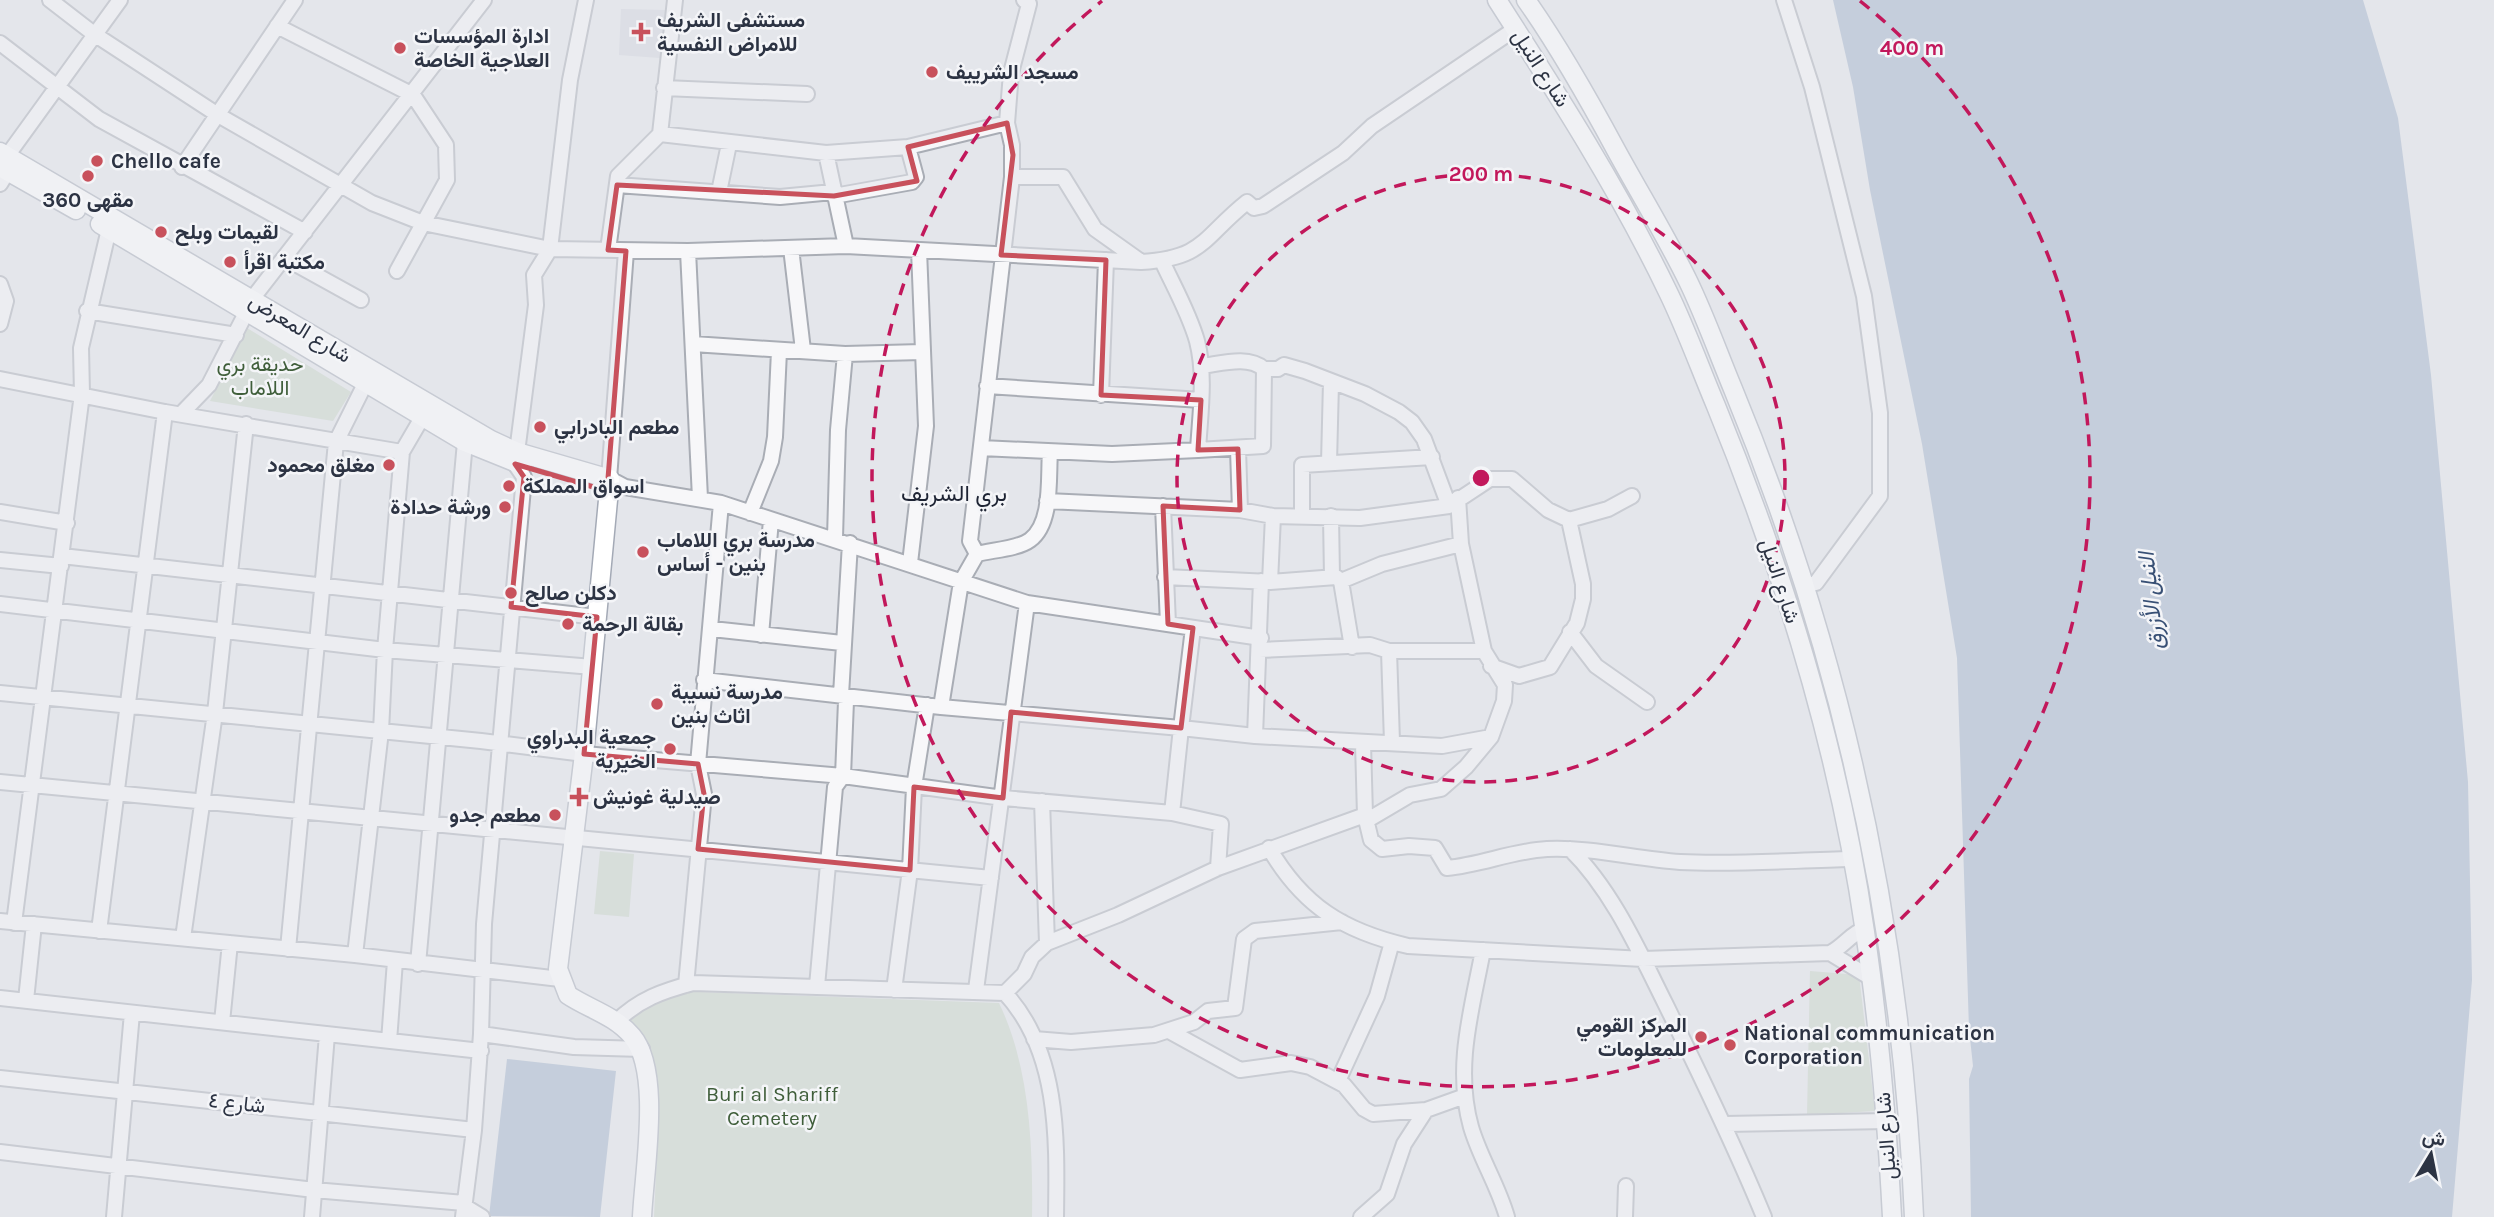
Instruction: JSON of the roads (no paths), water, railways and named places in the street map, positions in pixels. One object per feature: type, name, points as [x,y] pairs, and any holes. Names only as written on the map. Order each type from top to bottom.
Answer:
[{"type":"main road","name":"شارع النيل","points":[[1497,0],[1582,134],[1670,294],[1745,478],[1809,671],[1852,859],[1865,929],[1886,1121],[1892,1217]]},
{"type":"main road","name":"شارع النيل","points":[[1526,0],[1587,93],[1689,283],[1768,474],[1806,585],[1851,753],[1890,954],[1909,1126],[1914,1217]]},
{"type":"main road","points":[[1566,107],[1574,105],[1587,93]]},
{"type":"main road","points":[[1582,134],[1588,124],[1603,123]]},
{"type":"main road","name":"شارع المعرض","points":[[2,166],[109,229],[491,440],[516,458]]},
{"type":"main road","name":"شارع المعرض","points":[[2,166],[257,310],[365,384],[466,442],[613,484]]},
{"type":"main road","points":[[1745,478],[1755,481],[1768,474]]},
{"type":"main road","points":[[613,484],[560,979],[568,995],[617,1022],[642,1049],[649,1083],[642,1217]]},
{"type":"main road","points":[[1758,514],[1766,508],[1780,510]]},
{"type":"main road","points":[[564,922],[570,940],[567,975],[595,1008]]},
{"type":"street","points":[[50,0],[94,34],[218,115],[343,184],[372,203],[423,223],[550,249],[688,251],[846,246],[1141,262],[1162,261],[1193,253],[1223,221],[1247,202],[1254,208],[1263,206],[1343,153],[1372,126],[1515,29]]},
{"type":"street","points":[[2,166],[55,87],[120,0]]},
{"type":"street","points":[[183,167],[295,0]]},
{"type":"street","points":[[464,1209],[481,1051],[492,830],[524,477],[516,458],[536,305],[534,275],[550,249],[570,80],[586,0]]},
{"type":"street","points":[[608,250],[618,176],[660,134],[675,0]]},
{"type":"street","points":[[977,554],[971,541],[1001,255],[1012,177],[1012,145],[1007,123],[1011,74],[1029,4],[1024,0]]},
{"type":"street","points":[[1784,0],[1812,87],[1864,296],[1880,413],[1880,496],[1816,583],[1806,585]]},
{"type":"street","points":[[181,414],[209,385],[236,335],[257,310],[285,258],[413,95],[479,1]]},
{"type":"street","points":[[277,26],[413,95],[446,145],[447,180],[397,271]]},
{"type":"street","points":[[0,43],[99,119],[305,232]]},
{"type":"street","points":[[664,88],[807,94]]},
{"type":"street","points":[[660,134],[826,153],[908,147],[1007,123]]},
{"type":"street","points":[[719,192],[729,144]]},
{"type":"street","points":[[617,185],[780,197],[834,194],[912,182],[916,177],[908,147]]},
{"type":"street","points":[[826,153],[846,246]]},
{"type":"street","points":[[1012,177],[1063,177],[1095,229],[1141,262]]},
{"type":"street","points":[[109,229],[81,348],[82,394],[45,698],[7,922],[355,955],[560,979]]},
{"type":"street","points":[[791,248],[803,350]]},
{"type":"street","points":[[910,563],[926,426],[919,250]]},
{"type":"street","points":[[626,251],[613,484],[721,503],[835,538],[1027,603],[1193,628],[1260,644],[1352,647],[1370,645],[1390,651],[1484,651]]},
{"type":"street","points":[[688,251],[701,498]]},
{"type":"street","points":[[285,258],[360,300]]},
{"type":"street","points":[[1101,396],[1106,261]]},
{"type":"street","points":[[1162,261],[1191,324],[1201,366],[1198,450]]},
{"type":"street","points":[[0,284],[6,301],[0,324]]},
{"type":"street","points":[[88,311],[236,335]]},
{"type":"street","points":[[693,344],[845,354],[922,352]]},
{"type":"street","points":[[750,513],[771,461],[775,437],[779,351]]},
{"type":"street","points":[[835,538],[838,429],[845,354]]},
{"type":"street","points":[[981,448],[1112,454],[1238,449],[1261,447],[1265,444],[1264,369],[1259,364],[1239,362],[1201,366]]},
{"type":"street","points":[[1005,993],[1024,974],[1032,957],[1047,943],[1118,915],[1218,868],[1269,848],[1366,818],[1410,795],[1441,789],[1466,767],[1491,737],[1506,692],[1505,685],[1484,651],[1453,502],[1412,422],[1365,394],[1291,367],[1264,369]]},
{"type":"street","points":[[0,379],[164,412],[402,452]]},
{"type":"street","points":[[1329,463],[1331,382]]},
{"type":"street","points":[[288,949],[336,442],[365,384]]},
{"type":"street","points":[[987,386],[1101,396],[1201,400]]},
{"type":"street","points":[[99,930],[164,412]]},
{"type":"street","points":[[355,955],[381,731],[402,452],[423,416]]},
{"type":"street","points":[[183,938],[215,713],[246,424]]},
{"type":"street","points":[[418,964],[466,442]]},
{"type":"street","points":[[1238,449],[1240,510]]},
{"type":"street","points":[[894,990],[910,870],[914,787],[961,582],[977,554],[1029,541],[1040,528],[1047,501],[1049,452]]},
{"type":"street","points":[[1302,515],[1302,466],[1432,457]]},
{"type":"street","points":[[1047,501],[1240,510],[1273,516],[1360,518],[1453,502],[1490,479],[1512,479],[1548,510],[1569,520],[1608,509],[1632,496]]},
{"type":"street","points":[[686,985],[704,794],[698,764],[704,680],[712,629],[721,503]]},
{"type":"street","points":[[1163,506],[1168,624]]},
{"type":"street","points":[[0,512],[67,523]]},
{"type":"street","points":[[1255,736],[1265,582],[1273,516]]},
{"type":"street","points":[[1331,516],[1337,579],[1352,647]]},
{"type":"street","points":[[761,635],[771,520]]},
{"type":"street","points":[[1491,666],[1519,676],[1550,667],[1577,623],[1583,584],[1569,520]]},
{"type":"street","points":[[817,986],[826,862],[835,787],[843,776],[846,701],[841,695],[842,643],[850,543]]},
{"type":"street","points":[[1165,577],[1265,582],[1337,579],[1382,564],[1461,544]]},
{"type":"street","points":[[0,560],[61,561],[144,568],[597,617]]},
{"type":"street","points":[[976,990],[1027,603]]},
{"type":"street","points":[[0,604],[385,650],[593,667]]},
{"type":"street","points":[[1172,813],[1193,628]]},
{"type":"street","points":[[712,629],[842,643]]},
{"type":"street","points":[[1570,632],[1596,666],[1647,702]]},
{"type":"street","points":[[1390,651],[1392,741]]},
{"type":"street","points":[[704,680],[934,706],[1255,736],[1363,743],[1392,741],[1442,746],[1491,737]]},
{"type":"street","points":[[0,693],[215,713],[584,754],[843,776],[1003,798],[1172,813],[1221,824],[1218,868]]},
{"type":"street","points":[[1363,743],[1366,818],[1371,839],[1382,849],[1409,846],[1435,848],[1447,868],[1475,865],[1530,850],[1570,849],[1699,863],[1852,859]]},
{"type":"street","points":[[0,782],[991,878]]},
{"type":"street","points":[[1042,801],[1047,943]]},
{"type":"street","points":[[1269,848],[1290,883],[1300,893],[1342,922],[1392,942],[1643,959],[1830,953],[1847,942],[1854,932],[1865,929]]},
{"type":"street","points":[[1570,849],[1595,878],[1643,959],[1725,1124],[1764,1217]]},
{"type":"street","points":[[1034,1039],[1071,1042],[1171,1032],[1194,1022],[1208,1011],[1235,1008],[1241,946],[1255,931],[1342,922]]},
{"type":"street","points":[[26,1000],[34,924]]},
{"type":"street","points":[[1338,1081],[1377,996],[1392,942]]},
{"type":"street","points":[[222,1022],[230,943]]},
{"type":"street","points":[[1483,950],[1463,1056],[1465,1096],[1478,1148],[1507,1217]]},
{"type":"street","points":[[1830,953],[1871,978]]},
{"type":"street","points":[[389,1041],[394,961]]},
{"type":"street","points":[[617,1022],[638,1003],[670,988],[686,985],[817,986],[1005,993],[1023,1014],[1050,1087],[1056,1152],[1056,1217]]},
{"type":"street","points":[[0,998],[481,1051]]},
{"type":"street","points":[[114,1217],[123,1091],[132,1013]]},
{"type":"street","points":[[1171,1032],[1240,1070],[1291,1063],[1310,1067],[1338,1081],[1364,1109],[1373,1114],[1426,1110],[1465,1096]]},
{"type":"street","points":[[481,1034],[574,1047],[642,1049]]},
{"type":"street","points":[[312,1217],[327,1035]]},
{"type":"street","name":"شارع ٤","points":[[0,1078],[474,1130]]},
{"type":"street","points":[[1361,1217],[1387,1195],[1405,1144],[1426,1110]]},
{"type":"street","points":[[1725,1124],[1886,1121]]},
{"type":"street","points":[[0,1152],[464,1209],[482,1217]]},
{"type":"street","points":[[1625,1217],[1626,1186]]},
{"type":"water","name":"النيل الأزرق","points":[[1833,0],[2363,0],[2398,118],[2431,375],[2468,782],[2472,980],[2452,1217],[1971,1217],[1969,1079],[1973,1066],[1969,1029],[1957,658],[1922,444],[1870,190],[1853,87]]},
{"type":"water","points":[[507,1059],[616,1071],[600,1217],[489,1216]]},
{"type":"place","name":"مستشفى الشريف للامراض النفسية","points":[[641,32]]},
{"type":"place","name":"ادارة المؤسسات العلاجية الخاصة","points":[[400,48]]},
{"type":"place","name":"مسجد الشرييف","points":[[932,72]]},
{"type":"place","name":"Chello cafe","points":[[97,161]]},
{"type":"place","name":"مقهى 360","points":[[88,176]]},
{"type":"place","name":"لقيمات وبلح","points":[[161,232]]},
{"type":"place","name":"مكتبة اقرأ","points":[[230,262]]},
{"type":"place","name":"مطعم البادرابي","points":[[540,427]]},
{"type":"place","name":"مغلق محمود","points":[[389,465]]},
{"type":"place","name":"اسواق المملكة","points":[[509,486]]},
{"type":"place","name":"ورشة حدادة","points":[[505,507]]},
{"type":"place","name":"مدرسة بري اللاماب بنين - أساس","points":[[643,552]]},
{"type":"place","name":"دكلن صالح","points":[[511,593]]},
{"type":"place","name":"بقالة الرحمة","points":[[568,624]]},
{"type":"place","name":"مدرسة نسيبة اثاث بنين","points":[[657,704]]},
{"type":"place","name":"جمعية البدراوي الخيرية","points":[[670,749]]},
{"type":"place","name":"صيدلية غونيش","points":[[579,797]]},
{"type":"place","name":"مطعم جدو","points":[[555,815]]},
{"type":"place","name":"المركز القومي للمعلومات","points":[[1701,1037]]},
{"type":"place","name":"National communication Corporation","points":[[1730,1045]]},
{"type":"district","name":"بري الشريف","points":[[954,493]]},
{"type":"park label","name":"حديقة بري اللاماب","points":[[260,376]]},
{"type":"park label","name":"Buri al Shariff Cemetery","points":[[772,1106]]}]
